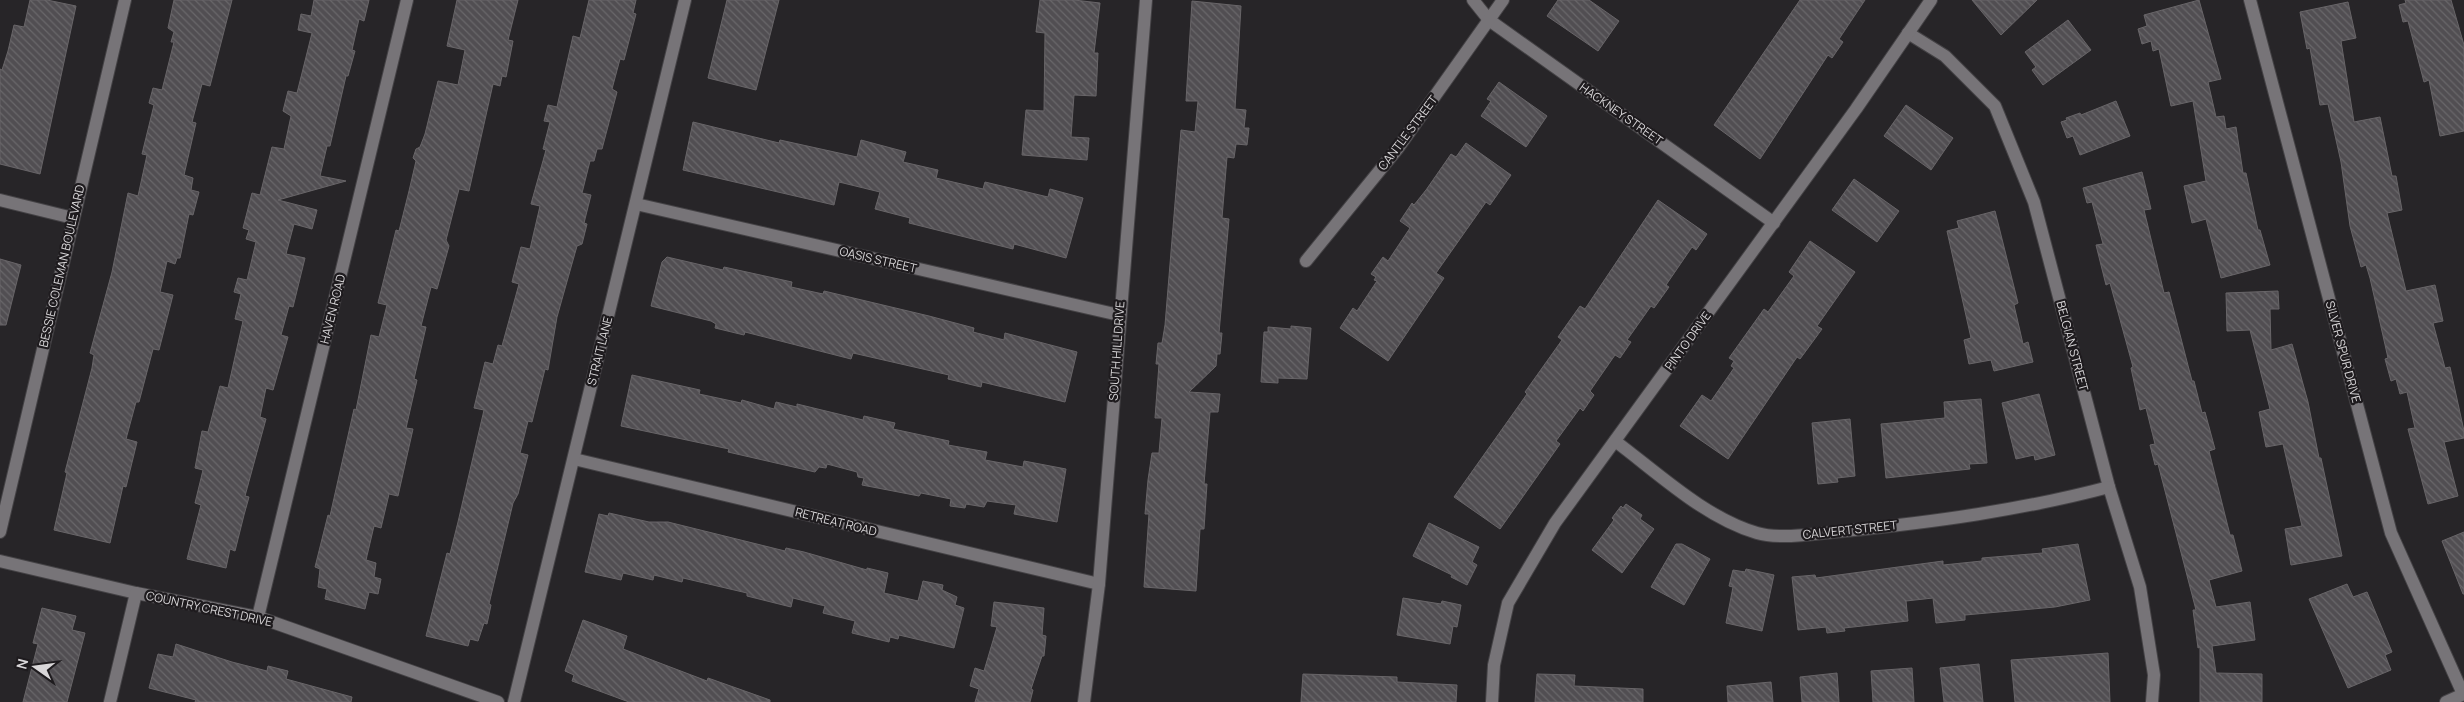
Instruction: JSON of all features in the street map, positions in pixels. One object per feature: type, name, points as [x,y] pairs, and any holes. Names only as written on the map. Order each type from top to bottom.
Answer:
[{"type":"street","name":"BESSIE COLEMAN BOULEVARD","points":[[0,532],[125,0]]},
{"type":"street","name":"HAVEN ROAD","points":[[258,617],[407,0]]},
{"type":"street","name":"STRAIT LANE","points":[[514,702],[685,0]]},
{"type":"street","name":"SOUTH HILL DRIVE","points":[[1084,702],[1099,584],[1119,315],[1146,0]]},
{"type":"street","name":"HACKNEY STREET","points":[[1472,0],[1489,20],[1774,223]]},
{"type":"street","name":"CANTLE STREET","points":[[1306,261],[1398,148],[1503,0]]},
{"type":"street","name":"PINTO DRIVE","points":[[1492,702],[1494,665],[1508,603],[1555,523],[1856,110],[1931,0]]},
{"type":"street","name":"SILVER SPUR DRIVE","points":[[2250,0],[2391,533],[2464,694]]},
{"type":"street","name":"BELGIAN STREET","points":[[1908,33],[1945,56],[1995,106],[2034,202],[2109,487],[2140,587],[2154,675],[2152,702]]},
{"type":"street","points":[[0,200],[73,218]]},
{"type":"street","name":"OASIS STREET","points":[[636,204],[1119,315]]},
{"type":"street","name":"CALVERT STREET","points":[[1615,441],[1707,510],[1758,534],[1801,535],[1987,514],[2053,502],[2109,487]]},
{"type":"street","name":"RETREAT ROAD","points":[[574,459],[1099,584]]},
{"type":"street","name":"COUNTRY CREST DRIVE","points":[[0,561],[136,593],[258,617],[498,702]]},
{"type":"street","points":[[110,702],[136,593]]},
{"type":"street","points":[[2446,702],[2464,694]]},
{"type":"building","points":[[30,0],[47,0],[76,6],[40,174],[0,164],[0,69],[2,70],[14,25],[24,27]]},
{"type":"building","points":[[174,0],[232,0],[210,86],[202,84],[192,122],[196,123],[184,175],[193,178],[191,190],[199,192],[193,215],[189,214],[180,258],[177,258],[175,264],[167,261],[160,292],[173,295],[159,350],[153,349],[139,402],[136,402],[126,439],[137,442],[126,487],[123,486],[110,543],[54,530],[67,473],[65,472],[92,368],[94,355],[90,353],[112,272],[128,193],[138,196],[147,155],[142,154],[154,105],[149,103],[153,88],[162,90],[174,42],[171,42],[174,32],[168,28]]},
{"type":"building","points":[[314,0],[369,0],[364,21],[359,19],[352,50],[355,51],[348,76],[346,76],[330,146],[327,146],[320,176],[346,181],[278,200],[317,210],[312,229],[294,224],[286,254],[305,258],[293,307],[289,306],[281,335],[288,337],[273,390],[266,388],[260,417],[266,419],[245,496],[249,497],[235,551],[230,549],[226,568],[187,559],[201,505],[195,503],[203,470],[195,468],[202,431],[208,432],[220,386],[228,388],[243,321],[235,319],[241,294],[234,292],[238,278],[247,280],[256,242],[246,239],[249,230],[243,228],[252,193],[260,195],[272,147],[284,149],[291,116],[283,111],[288,91],[297,93],[312,33],[298,30],[301,14],[311,16]]},
{"type":"building","points":[[457,0],[518,0],[508,40],[513,41],[506,77],[502,76],[500,86],[493,84],[469,191],[459,189],[446,240],[449,246],[437,289],[431,287],[421,326],[426,327],[414,379],[417,380],[406,428],[413,429],[398,496],[389,494],[381,528],[374,526],[366,560],[376,563],[374,577],[381,579],[378,594],[369,592],[365,609],[325,599],[327,589],[318,587],[320,569],[315,567],[328,515],[330,516],[354,409],[356,410],[371,335],[379,337],[387,305],[378,303],[396,230],[399,231],[409,191],[416,161],[413,158],[425,134],[438,81],[458,85],[465,50],[447,46]]},
{"type":"building","points":[[589,0],[636,0],[633,13],[636,14],[624,60],[620,59],[612,89],[617,92],[602,149],[597,149],[594,161],[590,161],[582,193],[591,195],[584,223],[587,224],[582,244],[577,246],[557,317],[548,370],[545,369],[532,422],[528,421],[520,453],[528,455],[518,494],[513,503],[489,604],[491,605],[487,624],[484,623],[478,641],[470,639],[468,646],[426,636],[447,553],[450,554],[484,410],[474,408],[485,362],[493,364],[498,345],[502,346],[519,284],[512,282],[521,247],[530,249],[540,206],[531,204],[546,150],[543,149],[550,122],[544,121],[548,105],[557,107],[573,36],[580,38]]},
{"type":"building","points":[[727,0],[779,0],[756,90],[708,78]]},
{"type":"building","points":[[1040,0],[1074,0],[1100,3],[1094,53],[1098,53],[1096,96],[1074,95],[1071,137],[1089,138],[1087,160],[1022,155],[1026,110],[1044,111],[1045,33],[1036,32]]},
{"type":"building","points":[[1558,0],[1589,0],[1619,21],[1598,51],[1547,16]]},
{"type":"building","points":[[1800,0],[1865,0],[1839,39],[1843,42],[1832,58],[1828,55],[1760,159],[1714,125]]},
{"type":"building","points":[[1972,0],[2037,0],[2001,35]]},
{"type":"building","points":[[2199,0],[2221,79],[2208,82],[2216,117],[2224,116],[2226,129],[2236,127],[2243,173],[2246,173],[2258,230],[2260,230],[2270,265],[2221,278],[2206,219],[2192,223],[2184,186],[2206,181],[2193,101],[2171,106],[2159,49],[2153,51],[2151,41],[2142,44],[2138,29],[2147,26],[2144,15]]},
{"type":"building","points":[[2405,0],[2451,0],[2464,45],[2464,131],[2440,136],[2429,80],[2424,82],[2408,21],[2403,22],[2399,5],[2406,3]]},
{"type":"building","points":[[1192,1],[1241,6],[1235,109],[1246,110],[1244,128],[1249,128],[1247,145],[1236,144],[1234,158],[1227,157],[1222,218],[1229,219],[1219,333],[1222,333],[1220,354],[1217,354],[1216,366],[1189,392],[1220,394],[1218,412],[1210,412],[1204,484],[1207,484],[1204,529],[1200,529],[1196,591],[1144,587],[1149,514],[1145,514],[1148,480],[1152,453],[1159,453],[1162,418],[1155,418],[1159,364],[1156,364],[1158,343],[1162,343],[1165,325],[1181,130],[1195,132],[1198,101],[1186,101]]},
{"type":"building","points":[[2348,2],[2356,38],[2341,41],[2354,122],[2380,117],[2392,176],[2396,176],[2402,210],[2387,213],[2406,291],[2435,285],[2443,321],[2433,323],[2445,368],[2450,367],[2464,431],[2464,438],[2444,442],[2458,496],[2428,504],[2408,429],[2415,428],[2407,392],[2400,394],[2396,379],[2391,381],[2385,359],[2388,358],[2370,278],[2366,265],[2361,267],[2350,226],[2341,162],[2328,104],[2320,105],[2310,48],[2307,49],[2300,12]]},
{"type":"building","points":[[2068,20],[2091,50],[2043,85],[2032,70],[2036,67],[2025,52]]},
{"type":"building","points":[[1499,82],[1547,116],[1526,147],[1481,116],[1491,101],[1487,99]]},
{"type":"building","points":[[2116,101],[2130,136],[2080,155],[2073,136],[2067,138],[2061,122],[2067,120],[2066,118],[2080,113],[2081,115]]},
{"type":"building","points":[[1906,105],[1953,138],[1931,170],[1884,136]]},
{"type":"building","points":[[693,122],[779,143],[780,140],[857,157],[861,140],[906,152],[903,162],[938,170],[936,178],[983,189],[985,182],[1048,197],[1050,189],[1083,198],[1066,258],[1014,244],[1013,249],[909,223],[910,218],[875,209],[880,192],[839,182],[834,205],[683,170]]},
{"type":"building","points":[[1466,143],[1511,175],[1490,205],[1486,202],[1436,273],[1444,278],[1388,361],[1340,328],[1353,308],[1357,311],[1377,281],[1374,280],[1376,277],[1371,274],[1383,257],[1388,261],[1410,228],[1400,221],[1412,203],[1414,205],[1426,190],[1451,154],[1456,157]]},
{"type":"building","points":[[2142,172],[2151,209],[2144,210],[2164,293],[2169,292],[2192,381],[2194,381],[2202,413],[2205,412],[2215,449],[2209,451],[2230,535],[2233,535],[2242,571],[2209,580],[2216,607],[2250,602],[2255,640],[2212,646],[2216,673],[2262,674],[2262,702],[2200,702],[2200,647],[2198,648],[2193,610],[2196,610],[2158,464],[2155,465],[2150,445],[2155,444],[2146,408],[2140,410],[2131,368],[2133,367],[2110,283],[2106,285],[2096,245],[2103,244],[2092,202],[2087,203],[2083,188]]},
{"type":"building","points":[[1854,179],[1899,211],[1877,242],[1832,210]]},
{"type":"building","points":[[1658,200],[1707,234],[1696,250],[1692,247],[1666,285],[1669,287],[1654,308],[1651,306],[1627,340],[1631,342],[1620,358],[1615,355],[1590,391],[1594,395],[1583,411],[1580,408],[1556,441],[1560,444],[1500,529],[1454,497],[1527,394],[1525,392],[1562,340],[1558,337],[1580,306],[1585,309]]},
{"type":"building","points":[[1995,211],[2018,303],[2014,305],[2023,344],[2028,342],[2033,362],[1994,371],[1991,360],[1969,364],[1964,340],[1971,338],[1947,231],[1959,228],[1957,221]]},
{"type":"building","points":[[1810,241],[1855,272],[1817,326],[1822,329],[1800,359],[1797,357],[1728,459],[1680,426],[1702,395],[1711,401],[1734,368],[1731,366],[1734,361],[1729,358],[1764,309],[1768,312],[1794,276],[1789,272]]},
{"type":"building","points":[[667,257],[723,270],[724,267],[792,282],[791,287],[823,294],[824,291],[929,316],[974,328],[973,332],[1004,340],[1005,333],[1077,352],[1065,402],[982,382],[981,387],[948,379],[949,375],[853,353],[851,359],[745,332],[744,335],[715,328],[716,324],[711,321],[651,306],[662,262]]},
{"type":"building","points":[[0,259],[21,265],[6,325],[0,325]]},
{"type":"building","points":[[2278,291],[2279,309],[2270,309],[2271,350],[2292,344],[2308,402],[2342,556],[2291,565],[2285,529],[2302,526],[2283,444],[2266,447],[2259,412],[2270,409],[2250,330],[2227,331],[2226,293]]},
{"type":"building","points":[[1291,326],[1311,328],[1307,379],[1278,378],[1278,383],[1261,382],[1264,332],[1268,332],[1268,327],[1291,329]]},
{"type":"building","points":[[632,375],[700,390],[699,394],[741,403],[742,400],[774,409],[776,402],[797,407],[797,404],[863,420],[864,416],[895,423],[893,429],[949,441],[948,445],[987,452],[985,460],[1023,467],[1024,461],[1066,469],[1057,522],[1014,514],[1016,505],[987,501],[984,507],[966,504],[965,508],[950,506],[951,499],[921,493],[919,496],[862,485],[864,478],[858,477],[857,472],[827,464],[826,468],[819,467],[815,472],[728,452],[729,449],[621,426]]},
{"type":"building","points":[[2039,394],[2055,455],[2035,460],[2034,455],[2016,459],[2002,403]]},
{"type":"building","points":[[1981,399],[1987,463],[1969,464],[1970,469],[1886,478],[1881,424],[1945,418],[1944,402]]},
{"type":"building","points":[[1850,419],[1855,476],[1837,478],[1838,482],[1818,484],[1812,423]]},
{"type":"building","points":[[1626,504],[1642,515],[1640,519],[1654,529],[1622,573],[1592,550],[1614,520],[1612,518],[1621,506],[1623,508]]},
{"type":"building","points":[[609,513],[649,522],[668,522],[785,551],[786,548],[867,570],[867,568],[888,573],[884,593],[918,601],[923,581],[943,585],[942,590],[957,597],[955,605],[964,608],[954,648],[899,635],[898,639],[890,637],[889,642],[852,633],[855,621],[823,613],[825,606],[793,598],[791,607],[747,596],[747,593],[683,578],[682,582],[654,575],[653,580],[623,573],[621,580],[585,572],[599,514],[608,516]]},
{"type":"building","points":[[1429,523],[1479,547],[1472,562],[1477,565],[1467,585],[1451,577],[1452,575],[1413,556]]},
{"type":"building","points":[[2464,532],[2464,594],[2463,594],[2442,541]]},
{"type":"building","points":[[1676,544],[1682,544],[1710,559],[1684,605],[1651,587]]},
{"type":"building","points":[[2078,544],[2090,600],[2055,607],[1965,615],[1965,620],[1936,623],[1933,598],[1906,601],[1908,621],[1844,628],[1845,631],[1827,633],[1826,627],[1798,630],[1792,577],[1815,575],[1816,578],[1943,561],[1943,565],[1982,561],[1982,558],[2043,553],[2042,549]]},
{"type":"building","points":[[1746,569],[1774,575],[1762,631],[1726,623],[1733,587],[1729,586],[1733,570],[1745,572]]},
{"type":"building","points":[[2347,584],[2353,597],[2367,592],[2392,652],[2385,655],[2391,670],[2348,688],[2309,599]]},
{"type":"building","points":[[1403,598],[1441,604],[1442,601],[1461,605],[1457,627],[1453,626],[1450,644],[1397,635]]},
{"type":"building","points":[[994,602],[1044,608],[1042,635],[1046,636],[1044,656],[1042,656],[1031,689],[1033,690],[1030,702],[975,702],[979,689],[970,686],[975,668],[984,671],[997,627],[991,626]]},
{"type":"building","points":[[42,608],[76,616],[72,630],[85,633],[67,702],[23,702],[38,644],[33,643]]},
{"type":"building","points":[[583,620],[627,636],[623,649],[707,681],[708,678],[770,700],[770,702],[629,702],[572,681],[574,675],[565,671]]},
{"type":"building","points":[[176,644],[267,671],[268,666],[288,671],[286,679],[352,697],[351,702],[195,702],[196,700],[149,688],[158,654],[173,657]]},
{"type":"building","points":[[2108,653],[2110,702],[2015,702],[2011,660]]},
{"type":"building","points":[[1979,664],[1983,702],[1944,702],[1940,668]]},
{"type":"building","points":[[1912,668],[1914,702],[1873,702],[1871,671]]},
{"type":"building","points":[[1837,673],[1839,702],[1802,702],[1800,677]]},
{"type":"building","points":[[1303,674],[1397,677],[1397,682],[1457,685],[1456,702],[1301,702]]},
{"type":"building","points":[[1537,674],[1575,675],[1574,686],[1643,689],[1643,702],[1535,702]]},
{"type":"building","points":[[1771,682],[1773,702],[1728,702],[1727,686]]}]
